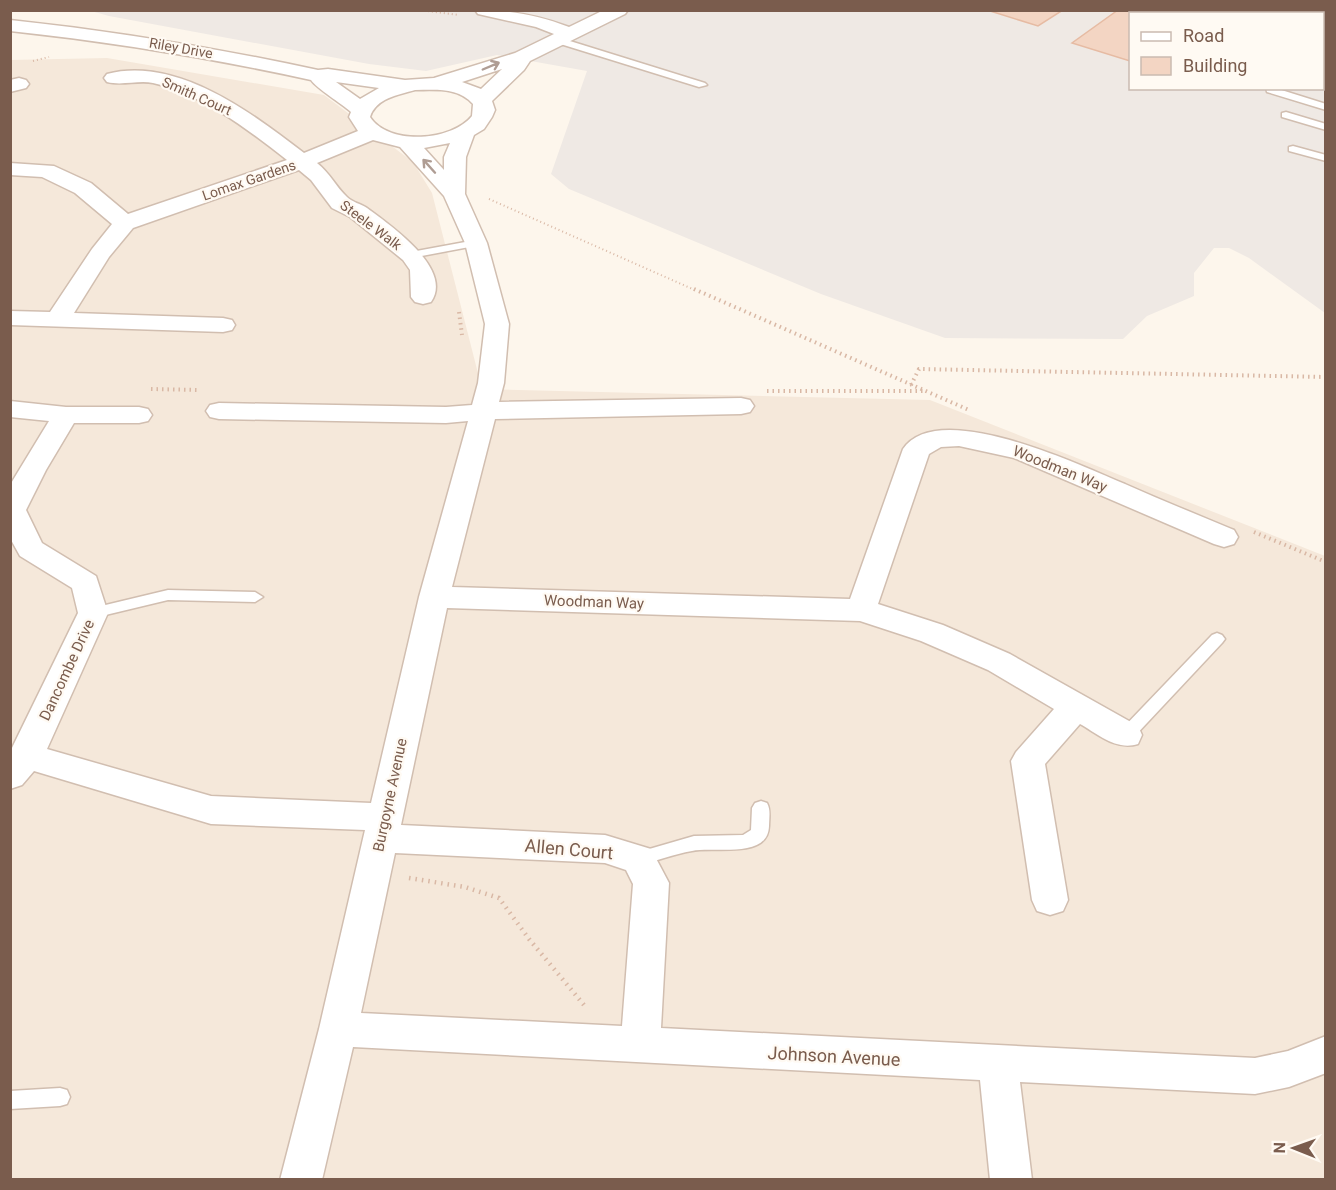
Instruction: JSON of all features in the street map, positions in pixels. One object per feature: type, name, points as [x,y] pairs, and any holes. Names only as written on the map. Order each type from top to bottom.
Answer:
[{"type":"street","points":[[484,10],[542,23],[563,37]]},
{"type":"street","points":[[435,84],[522,57],[619,10]]},
{"type":"street","name":"Riley Drive","points":[[10,25],[116,37],[232,57],[318,76],[328,75],[406,86]]},
{"type":"street","name":"Riley Drive","points":[[10,34],[42,30]]},
{"type":"street","points":[[482,99],[518,66],[522,57]]},
{"type":"street","name":"Smith Court","points":[[114,78],[139,75],[161,79],[206,97],[246,118],[301,162]]},
{"type":"street","name":"Riley Drive","points":[[318,76],[322,82],[340,92],[361,110]]},
{"type":"street","points":[[435,84],[455,86],[471,92],[482,99],[486,108],[485,117],[465,133],[448,139],[408,142],[388,140],[371,133],[363,126],[359,118],[361,110],[377,95],[406,86],[435,84]]},
{"type":"street","name":"Lomax Gardens","points":[[58,319],[99,254],[126,223],[301,162],[371,133]]},
{"type":"street","name":"Burgoyne Avenue","points":[[301,1179],[338,1029],[434,597],[490,383],[497,324],[476,243],[469,195],[455,157],[465,133]]},
{"type":"street","name":"Burgoyne Avenue","points":[[408,142],[469,195]]},
{"type":"street","name":"Steele Walk","points":[[301,162],[319,175],[340,203],[358,212],[411,255],[422,270],[423,297]]},
{"type":"street","points":[[10,169],[46,171],[83,188],[126,223]]},
{"type":"street","points":[[10,318],[223,325]]},
{"type":"street","points":[[219,411],[446,415],[515,409],[741,406]]},
{"type":"street","points":[[10,408],[66,415],[139,415]]},
{"type":"street","name":"Dancombe Drive","points":[[66,415],[32,470],[12,510],[30,549],[85,583],[93,613],[19,766],[211,810],[383,827]]},
{"type":"street","name":"Woodman Way","points":[[861,610],[917,449],[935,439],[959,438],[1022,451],[1237,534]]},
{"type":"street","name":"Woodman Way","points":[[434,597],[861,610],[942,637],[999,662],[1126,735]]},
{"type":"street","points":[[1050,900],[1028,761],[1076,706]]},
{"type":"street","name":"Allen Court","points":[[383,827],[605,849],[639,859]]},
{"type":"street","points":[[639,859],[651,883],[640,1045]]},
{"type":"street","name":"Johnson Avenue","points":[[338,1029],[998,1065],[1255,1076],[1289,1069],[1326,1054]]},
{"type":"street","points":[[998,1065],[1011,1179]]},
{"type":"lane","points":[[563,37],[702,85]]},
{"type":"lane","points":[[1270,90],[1326,107]]},
{"type":"lane","points":[[1287,115],[1326,127]]},
{"type":"lane","points":[[1293,149],[1326,158]]},
{"type":"lane","points":[[411,255],[476,243]]},
{"type":"lane","points":[[93,613],[168,594],[255,597]]},
{"type":"lane","points":[[1126,735],[1217,639]]},
{"type":"lane","points":[[639,859],[694,843],[746,842],[760,833],[761,808]]},
{"type":"lane","points":[[10,1100],[60,1097]]},
{"type":"path","points":[[29,62],[31,54]]},
{"type":"path","points":[[469,195],[980,415]]},
{"type":"path","points":[[911,385],[920,369],[1326,377]]},
{"type":"path","points":[[1237,534],[1326,562]]},
{"type":"path","points":[[372,877],[410,878],[454,885],[499,898],[529,939],[584,1001],[584,1042]]},
{"type":"shaded area","points":[[91,11],[1325,11],[1325,313],[1249,258],[1229,248],[1214,248],[1194,273],[1194,296],[1147,316],[1123,339],[945,338],[821,294],[569,189],[551,174],[587,71],[497,55],[426,71],[369,64]]},
{"type":"shaded area","points":[[107,58],[324,95],[413,162],[432,193],[482,389],[930,400],[1325,556],[1325,1179],[11,1179],[10,60]]},
{"type":"building","points":[[987,10],[1063,10],[1038,26]]},
{"type":"building","points":[[1118,10],[1326,10],[1324,22],[1324,12],[1129,12],[1129,61],[1072,43]]}]
